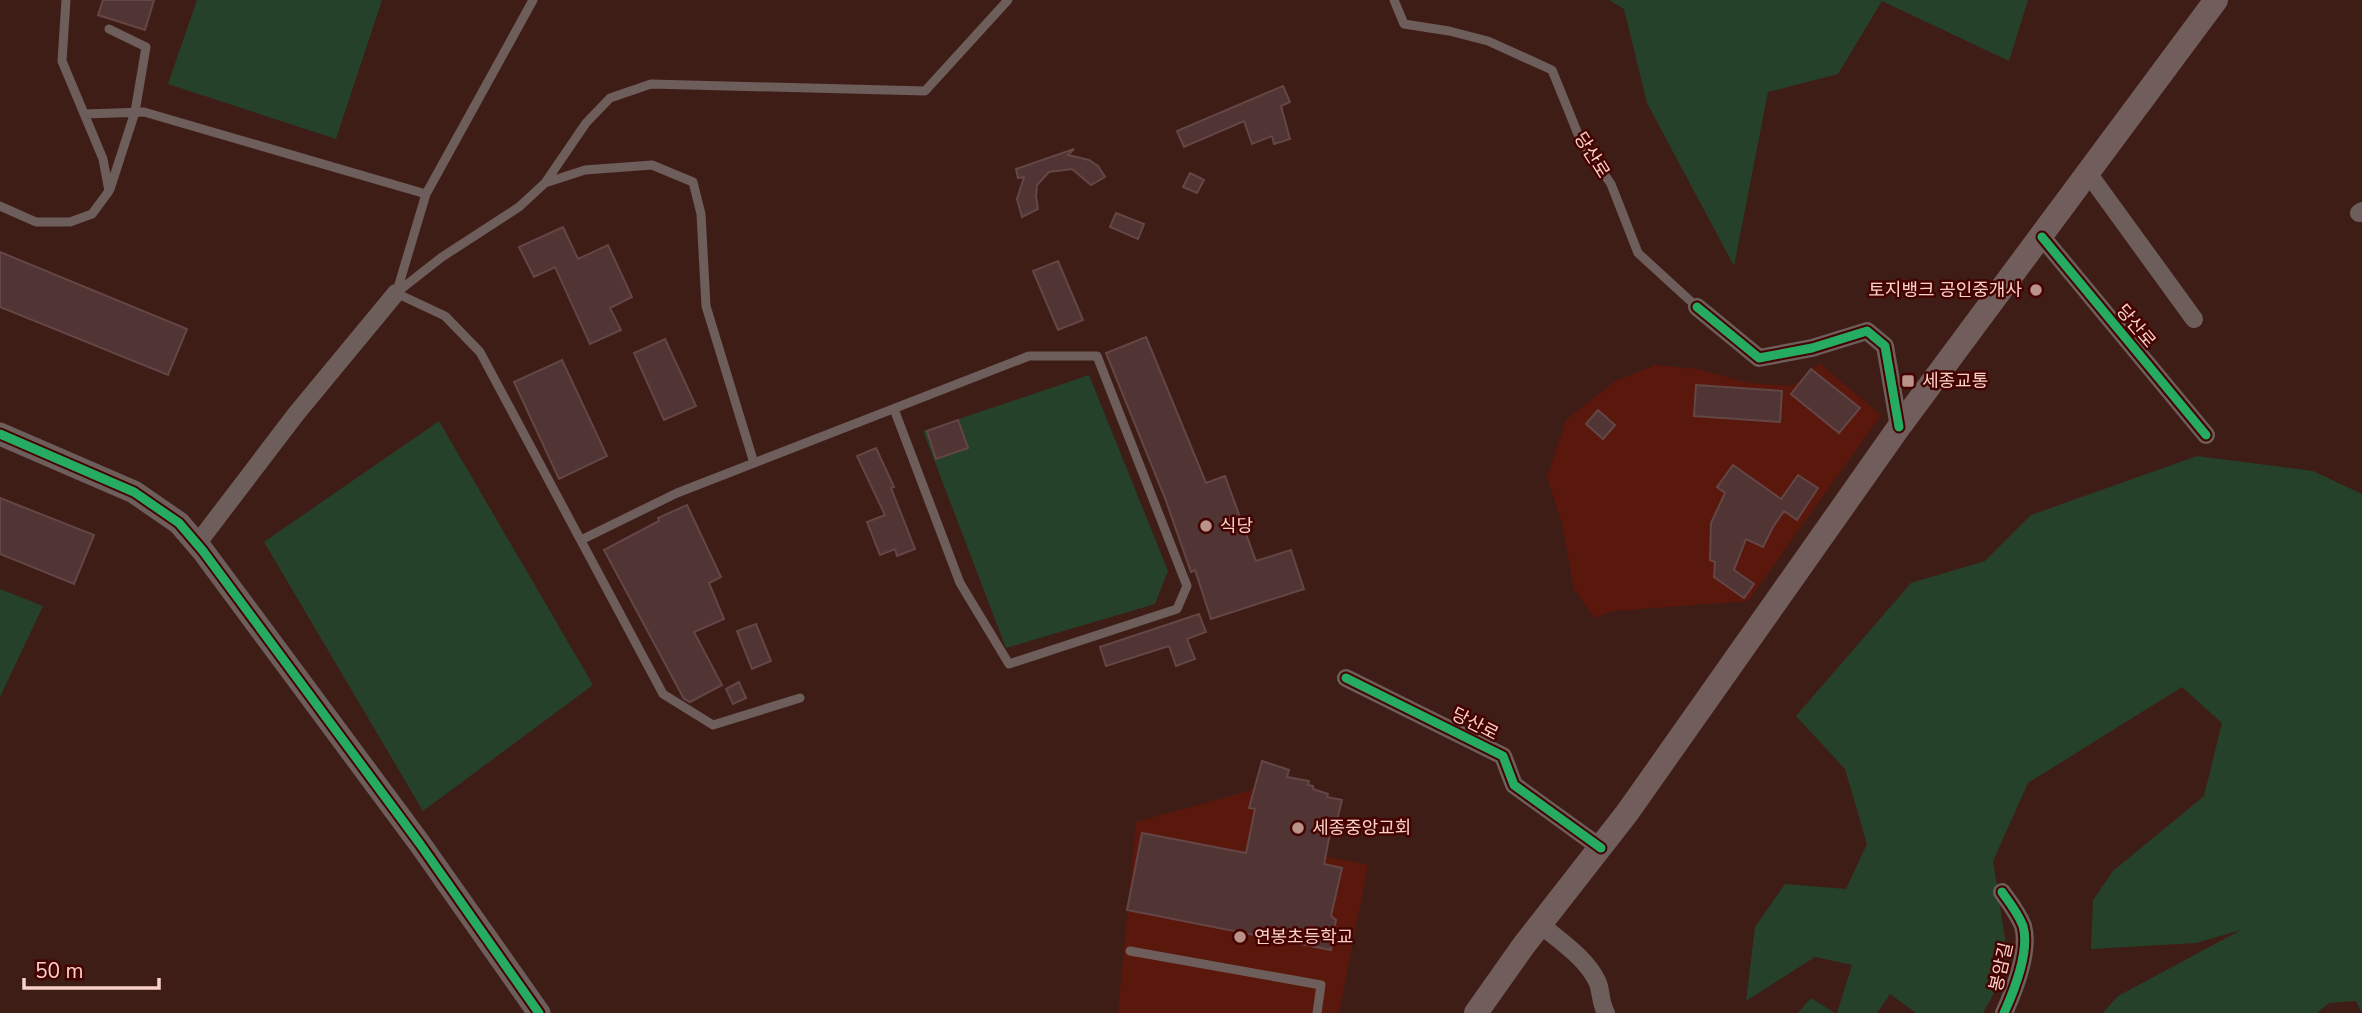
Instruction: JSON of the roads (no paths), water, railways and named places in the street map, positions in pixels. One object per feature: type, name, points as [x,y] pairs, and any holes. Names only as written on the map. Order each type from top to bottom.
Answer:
[{"type":"main road","points":[[1476,1013],[1601,848],[1899,427],[2216,0]]},
{"type":"street","points":[[2088,173],[2194,319]]},
{"type":"street","name":"당산로","points":[[2042,237],[2206,435]]},
{"type":"street","points":[[197,544],[296,414],[396,293]]},
{"type":"street","name":"당산로","points":[[1697,307],[1759,358],[1812,348],[1867,331],[1885,346],[1899,427]]},
{"type":"street","points":[[0,434],[134,492],[179,523],[419,844],[539,1013]]},
{"type":"street","name":"당산로","points":[[1346,678],[1503,756],[1514,785],[1601,848]]},
{"type":"street","name":"봉암길","points":[[2002,892],[2024,928],[2023,953],[2015,990],[2004,1013]]},
{"type":"street","points":[[1541,925],[1586,963],[1598,984],[1599,1002],[1606,1013]]},
{"type":"lane","points":[[66,0],[62,61],[103,159],[109,191]]},
{"type":"lane","points":[[396,293],[426,194],[533,0]]},
{"type":"lane","points":[[396,293],[442,257],[519,207],[545,183],[586,123],[610,99],[651,85],[925,91],[1007,0]]},
{"type":"lane","name":"당산로","points":[[1394,0],[1404,23],[1488,41],[1552,69],[1580,139],[1611,184],[1638,253],[1697,307]]},
{"type":"lane","points":[[0,206],[36,222],[70,222],[92,214],[109,191],[135,112],[146,47],[109,29]]},
{"type":"lane","points":[[85,114],[145,112],[426,194]]},
{"type":"lane","points":[[545,183],[585,170],[652,165],[693,182],[701,214],[706,306],[754,463]]},
{"type":"lane","points":[[396,293],[445,316],[480,352],[663,695],[713,724],[800,698]]},
{"type":"lane","points":[[581,540],[677,493],[1029,356],[1097,356],[1187,586],[1177,609],[1009,664],[960,583],[894,409]]},
{"type":"lane","points":[[1129,951],[1321,985],[1317,1013]]},
{"type":"place","name":"토지뱅크 공인중개사","points":[[2036,290]]},
{"type":"place","name":"세종교통","points":[[1908,381]]},
{"type":"place","name":"식당","points":[[1206,526]]},
{"type":"place","name":"세종중앙교회","points":[[1298,828]]},
{"type":"place","name":"연봉초등학교","points":[[1240,937]]}]
